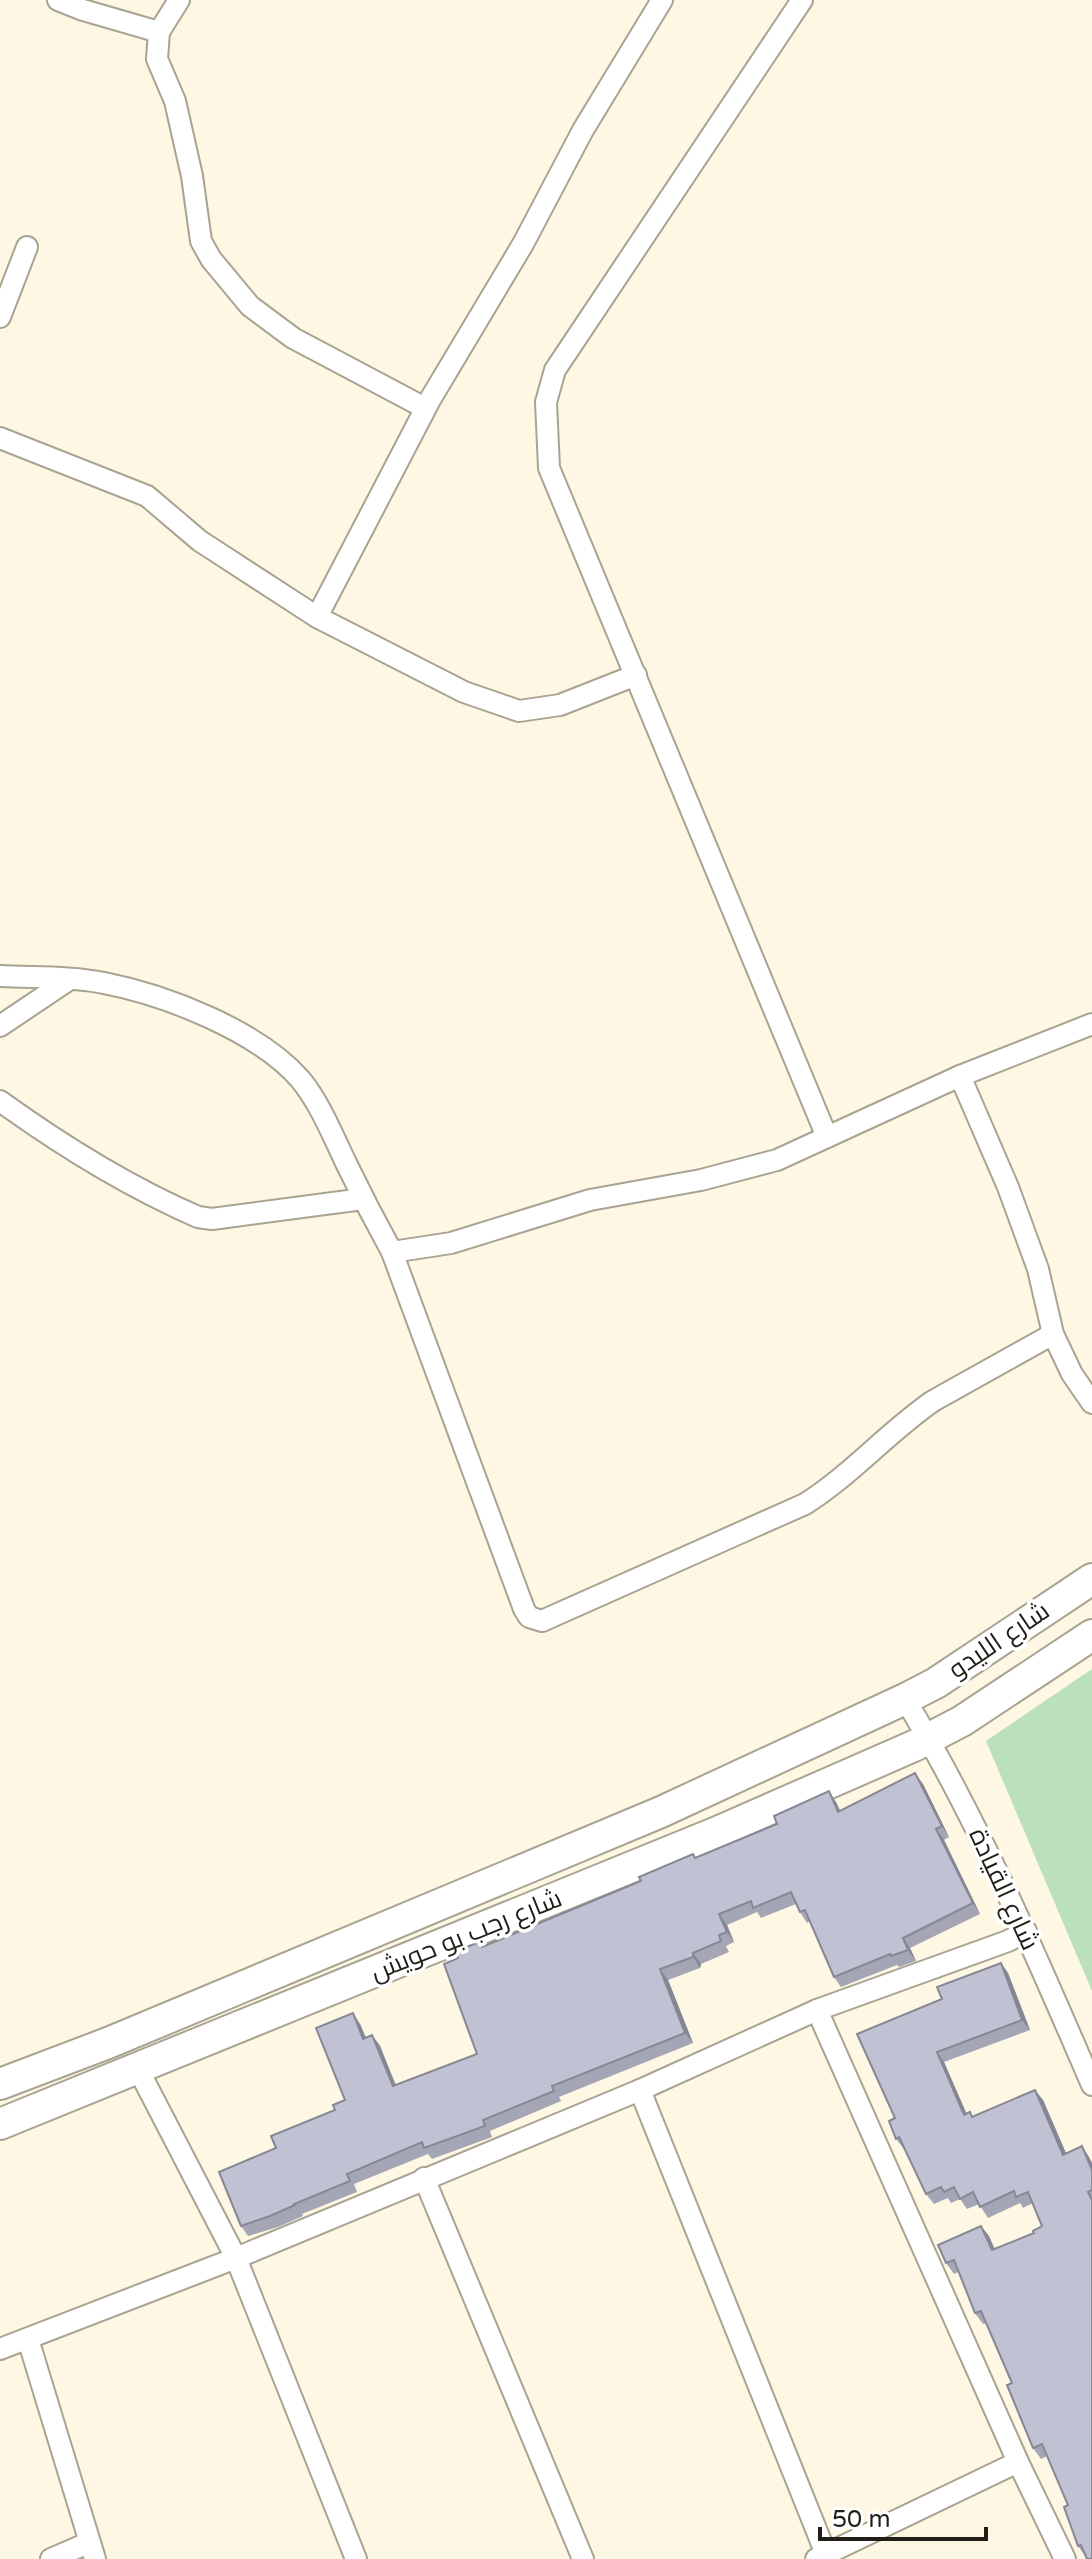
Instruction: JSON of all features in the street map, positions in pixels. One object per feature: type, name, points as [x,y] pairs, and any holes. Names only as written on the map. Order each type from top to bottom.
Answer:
[{"type":"main road","name":"شارع الليدو","points":[[905,1699],[936,1683],[1092,1579]]},
{"type":"main road","name":"شارع الليدو","points":[[928,1738],[962,1721],[1092,1635]]},
{"type":"main road","name":"شارع رجب بو حويش","points":[[0,2084],[108,2043],[661,1812],[905,1699]]},
{"type":"main road","name":"شارع رجب بو حويش","points":[[0,2124],[715,1833],[928,1738]]},
{"type":"street","points":[[58,0],[159,32]]},
{"type":"street","points":[[179,0],[159,32],[157,59],[175,101],[201,241],[211,259],[250,306],[293,338],[425,408]]},
{"type":"street","points":[[317,617],[425,408],[523,244],[583,130],[662,0]]},
{"type":"street","points":[[802,0],[555,370],[546,402],[549,468],[827,1137]]},
{"type":"street","points":[[0,317],[27,247]]},
{"type":"street","points":[[0,438],[147,496],[200,541],[317,617],[464,692],[519,711],[560,705],[636,675]]},
{"type":"street","points":[[0,976],[104,983],[192,1010],[249,1038],[300,1080],[326,1121],[392,1252],[529,1617],[542,1621],[805,1504],[827,1490],[924,1408],[1053,1334]]},
{"type":"street","points":[[0,1026],[70,979]]},
{"type":"street","points":[[392,1252],[451,1243],[590,1200],[701,1180],[777,1160],[960,1076],[1092,1024]]},
{"type":"street","points":[[960,1076],[1008,1187],[1038,1269],[1053,1334],[1072,1374],[1092,1403]]},
{"type":"street","points":[[0,1101],[121,1178],[198,1217],[212,1219],[363,1199]]},
{"type":"street","name":"شارع القيادة","points":[[905,1699],[1026,1931],[1092,2085]]},
{"type":"street","points":[[0,2349],[236,2258],[640,2090],[817,2010],[1008,1941],[1026,1931]]},
{"type":"street","points":[[817,2010],[1018,2462],[1065,2559]]},
{"type":"street","points":[[138,2069],[236,2258],[356,2559]]},
{"type":"street","points":[[640,2090],[820,2556],[1018,2462]]},
{"type":"street","points":[[424,2178],[583,2559]]},
{"type":"street","points":[[28,2339],[91,2551],[51,2559]]},
{"type":"green space","points":[[1092,1669],[1092,1991],[986,1741]]},
{"type":"building","points":[[915,1773],[942,1826],[936,1829],[973,1903],[903,1938],[908,1950],[890,1954],[834,1977],[805,1910],[800,1912],[791,1892],[753,1908],[751,1901],[719,1914],[727,1932],[719,1935],[721,1941],[693,1953],[693,1957],[660,1969],[685,2033],[552,2086],[554,2091],[483,2120],[485,2126],[424,2148],[422,2142],[347,2174],[350,2181],[241,2226],[219,2172],[276,2148],[271,2136],[335,2110],[333,2105],[345,2100],[316,2028],[353,2013],[363,2039],[372,2035],[393,2086],[477,2054],[444,1964],[458,1958],[455,1951],[480,1942],[482,1947],[641,1881],[639,1877],[693,1854],[695,1858],[777,1824],[774,1816],[829,1791],[838,1812]]},
{"type":"building","points":[[1001,1963],[1022,2020],[937,2052],[964,2115],[970,2112],[972,2117],[1035,2090],[1063,2155],[1082,2146],[1092,2170],[1092,2190],[1088,2192],[1092,2200],[1092,2559],[1087,2559],[1081,2545],[1078,2546],[1064,2507],[1068,2505],[1042,2444],[1033,2448],[1007,2385],[1012,2383],[981,2311],[975,2313],[954,2260],[946,2263],[938,2245],[981,2226],[992,2250],[1034,2233],[1042,2226],[1028,2192],[1016,2197],[1014,2191],[980,2207],[973,2192],[960,2199],[954,2187],[944,2192],[941,2187],[926,2194],[899,2137],[896,2139],[889,2121],[895,2118],[857,2034],[942,1999],[937,1987]]}]
